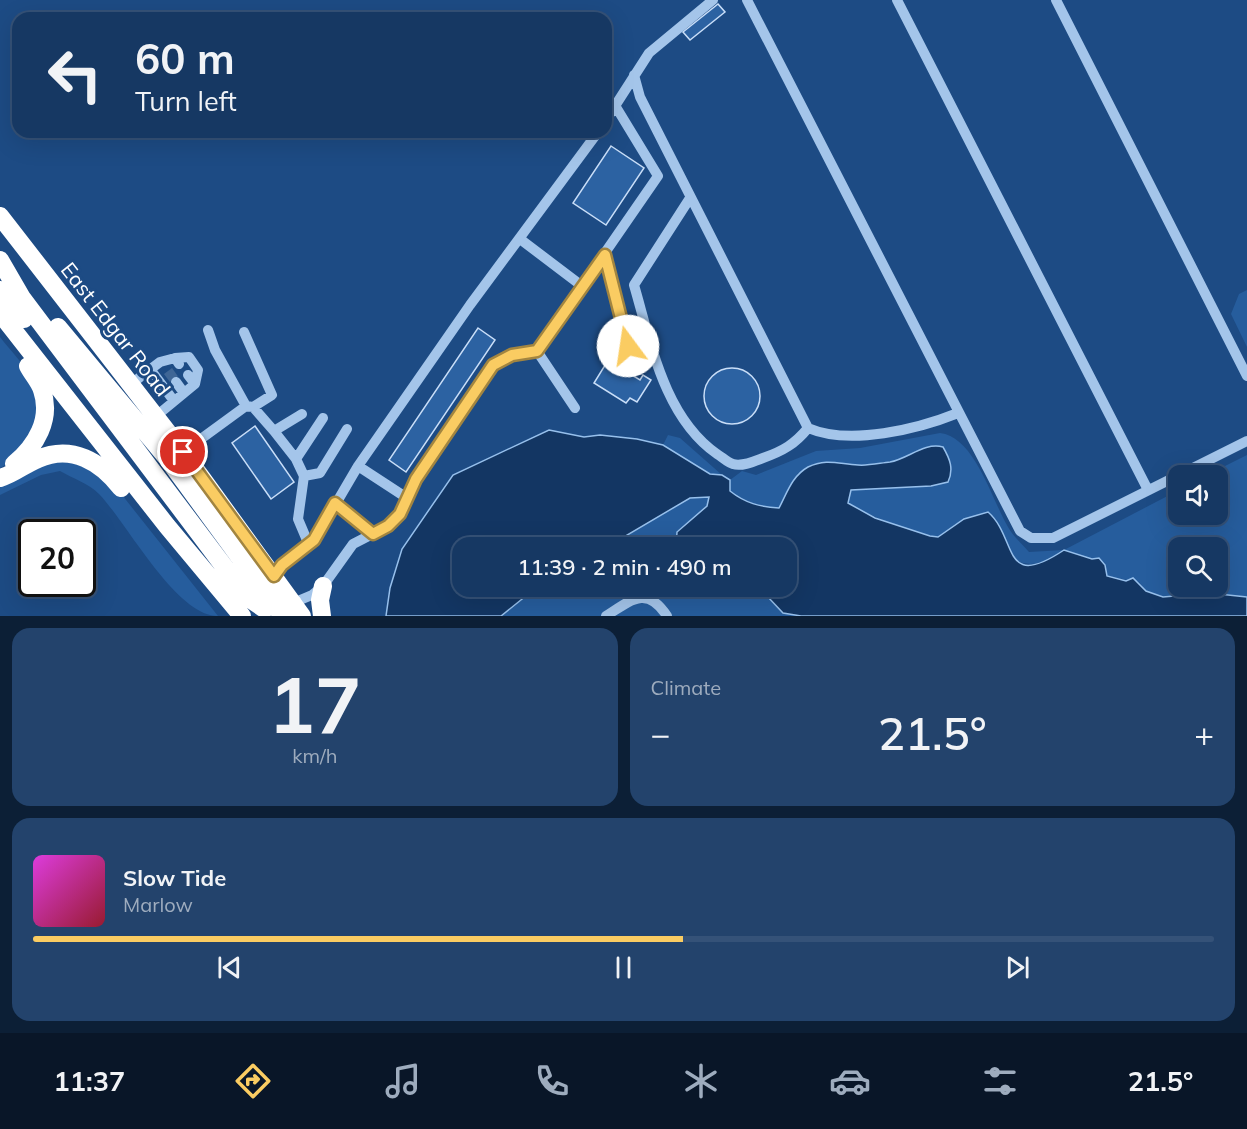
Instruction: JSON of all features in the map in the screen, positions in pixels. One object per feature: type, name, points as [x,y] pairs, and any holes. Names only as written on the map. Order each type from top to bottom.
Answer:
[{"type":"highway","name":"East Edgar Road","points":[[0,216],[183,452],[269,583]]},
{"type":"highway","points":[[0,260],[22,298],[139,450],[203,542]]},
{"type":"highway","points":[[0,260],[144,430],[269,583],[288,611]]},
{"type":"highway","points":[[0,290],[158,490],[251,601],[263,608],[288,611]]},
{"type":"highway","points":[[0,314],[42,388],[45,408],[42,428],[30,449],[0,473]]},
{"type":"highway","points":[[0,314],[191,556],[242,616]]},
{"type":"highway","points":[[0,478],[52,455],[67,454],[87,458],[104,468],[145,517],[191,556]]},
{"type":"highway","points":[[322,616],[320,600],[323,586]]},
{"type":"lane","points":[[612,112],[649,53],[713,0]]},
{"type":"lane","points":[[747,0],[1013,522],[1020,531],[1031,538],[1053,538],[1247,441]]},
{"type":"lane","points":[[897,0],[1148,490]]},
{"type":"lane","points":[[1056,0],[1247,376]]},
{"type":"lane","points":[[634,75],[640,97],[808,428],[819,433],[855,436],[928,425],[958,413]]},
{"type":"lane","points":[[288,611],[323,586],[353,544],[388,526],[400,514],[416,479],[493,365],[512,355],[537,351],[658,176],[616,107]]},
{"type":"lane","points":[[269,583],[282,565],[309,545],[326,522],[358,466],[470,305],[594,138]]},
{"type":"lane","points":[[690,198],[634,285],[656,363],[671,394],[688,427],[710,449],[733,465],[748,463],[796,444],[808,428]]},
{"type":"lane","points":[[520,239],[582,286]]},
{"type":"lane","points":[[605,255],[628,346]]},
{"type":"lane","points":[[208,330],[221,361],[249,406],[274,431],[296,459],[304,476],[304,490],[298,519],[309,545]]},
{"type":"lane","points":[[183,452],[249,406],[272,395],[244,332]]},
{"type":"lane","points":[[537,351],[575,408]]},
{"type":"lane","points":[[131,384],[160,362],[177,361],[189,357],[198,370],[184,393],[155,417]]},
{"type":"lane","points":[[160,362],[168,371]]},
{"type":"lane","points":[[150,369],[174,401]]},
{"type":"lane","points":[[176,382],[184,393]]},
{"type":"lane","points":[[274,431],[302,414]]},
{"type":"lane","points":[[296,459],[323,418]]},
{"type":"lane","points":[[304,476],[320,473],[347,429]]},
{"type":"lane","points":[[358,466],[407,498]]},
{"type":"lane","points":[[335,503],[373,534]]},
{"type":"lane","points":[[606,616],[642,597],[659,604],[667,616]]},
{"type":"shaded area","points":[[1247,290],[1247,347],[1231,314],[1239,294]]},
{"type":"shaded area","points":[[0,337],[32,379],[38,403],[37,416],[28,441],[11,461],[0,468]]},
{"type":"shaded area","points":[[549,430],[584,437],[600,435],[637,439],[663,445],[710,474],[722,475],[730,480],[730,491],[741,499],[779,508],[790,485],[798,475],[815,464],[827,462],[862,465],[890,462],[929,447],[943,447],[950,464],[951,473],[948,482],[931,486],[851,490],[848,503],[875,518],[938,537],[964,519],[988,512],[1020,563],[1030,565],[1044,561],[1064,550],[1092,559],[1099,558],[1105,565],[1107,576],[1126,581],[1133,578],[1146,591],[1163,597],[1228,597],[1228,595],[1247,597],[1247,616],[801,616],[783,613],[768,597],[797,597],[797,537],[677,537],[677,532],[707,506],[709,497],[690,498],[624,537],[452,537],[452,597],[525,597],[501,616],[386,616],[390,588],[402,549],[453,475]]},
{"type":"shaded area","points":[[940,433],[952,437],[973,457],[1008,527],[1029,552],[1064,550],[1040,563],[1021,563],[1014,560],[1006,544],[955,524],[941,535],[927,536],[847,503],[851,490],[931,486],[947,482],[951,469],[924,448],[902,460],[798,473],[779,508],[753,504],[730,491],[730,480],[742,471],[756,475],[816,451],[860,448]]},
{"type":"shaded area","points":[[668,435],[680,438],[722,475],[710,474],[663,445]]},
{"type":"shaded area","points":[[52,455],[107,476],[218,616],[202,612],[169,585],[99,494],[86,484],[60,471],[41,475],[0,495],[0,478]]},
{"type":"shaded area","points":[[1247,455],[1247,597],[1228,596],[1228,537],[1168,537],[1168,597],[1170,597],[1163,598],[1146,591],[1139,582],[1106,576],[1105,565],[1064,550],[1168,496],[1168,525],[1228,525],[1227,465]]},
{"type":"shaded area","points":[[709,497],[707,505],[677,532],[677,537],[625,537],[690,498]]},
{"type":"shaded area","points":[[524,597],[768,597],[783,613],[801,616],[501,616]]},
{"type":"building","points":[[718,4],[725,12],[690,40],[683,32]]},
{"type":"building","points":[[611,146],[644,168],[606,225],[573,203]]},
{"type":"building","points":[[478,328],[495,340],[406,472],[389,460]]},
{"type":"building","points":[[615,349],[624,355],[617,366],[640,380],[643,375],[651,380],[637,402],[630,398],[626,403],[594,383]]},
{"type":"building","points":[[732,368],[743,370],[752,376],[758,385],[760,396],[758,407],[752,416],[743,422],[732,424],[721,422],[712,416],[706,407],[704,396],[706,385],[712,376],[721,370]]},
{"type":"building","points":[[255,426],[294,482],[271,499],[232,443]]},
{"type":"tunnel","points":[[168,371],[176,382]]},
{"type":"route","points":[[183,452],[274,576],[282,565],[314,540],[335,503],[373,534],[388,526],[400,514],[416,479],[493,365],[512,355],[537,351],[605,255],[628,346]]}]
